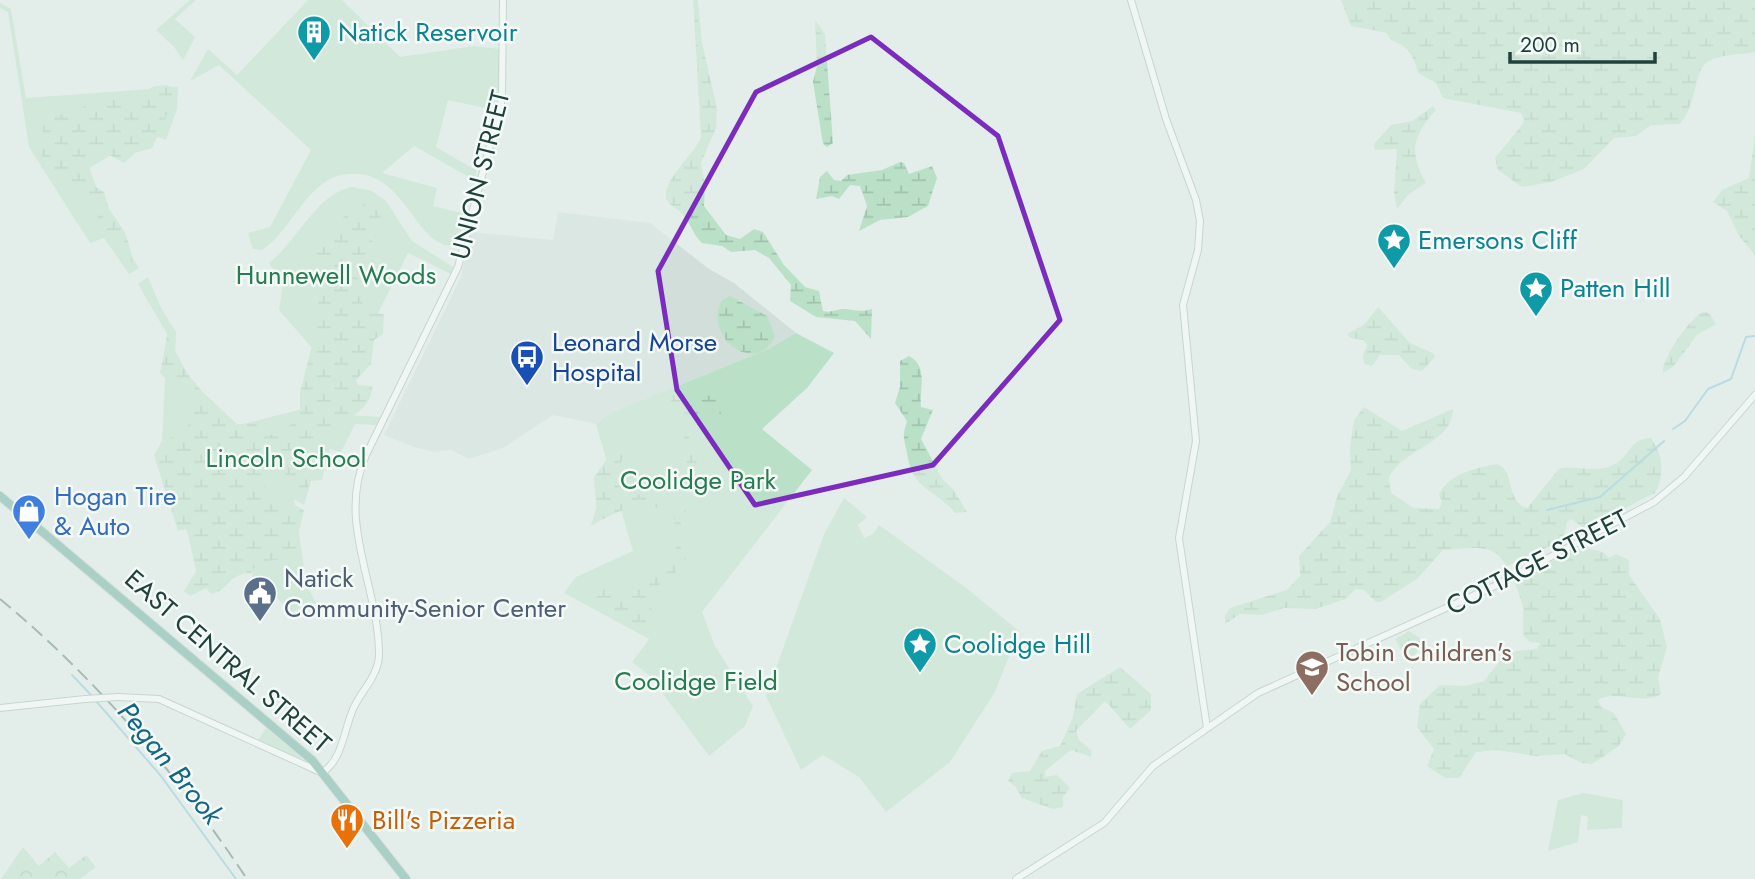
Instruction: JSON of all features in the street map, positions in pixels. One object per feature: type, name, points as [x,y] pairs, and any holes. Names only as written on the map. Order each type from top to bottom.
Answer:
[{"type":"main road","name":"EAST CENTRAL STREET","points":[[0,496],[323,772],[406,879]]},
{"type":"street","name":"UNION STREET","points":[[323,772],[336,759],[353,708],[379,663],[378,638],[355,522],[356,481],[366,454],[458,267],[502,99],[503,0]]},
{"type":"street","points":[[1131,0],[1166,119],[1196,200],[1200,221],[1198,250],[1183,305],[1196,441],[1179,538],[1207,728]]},
{"type":"street","name":"COTTAGE STREET","points":[[1016,879],[1098,828],[1111,817],[1146,772],[1266,689],[1480,593],[1646,508],[1684,477],[1755,395]]},
{"type":"street","points":[[0,708],[118,697],[159,699],[323,772]]},
{"type":"highlighted area","points":[[871,37],[998,136],[1060,320],[933,465],[755,505],[677,390],[658,271],[756,92]]},
{"type":"shaded area","points":[[558,212],[650,223],[709,269],[734,283],[796,333],[766,350],[611,413],[596,424],[553,415],[503,448],[469,459],[451,450],[434,452],[384,435],[461,277],[471,232],[553,240]]},
{"type":"green space","points":[[190,0],[196,0],[175,19],[195,37],[183,60],[156,30]]},
{"type":"green space","name":"Hunnewell Woods","points":[[308,0],[342,0],[400,57],[474,46],[500,49],[500,75],[494,110],[448,100],[436,147],[472,168],[478,166],[474,180],[414,146],[382,173],[437,188],[433,206],[465,214],[458,245],[443,244],[431,237],[398,196],[384,184],[368,176],[348,174],[321,185],[273,241],[262,250],[253,249],[248,233],[270,227],[311,150],[219,65],[190,81],[208,49],[237,75]]},
{"type":"green space","points":[[693,0],[698,0],[702,43],[717,108],[716,128],[701,163],[705,185],[704,206],[726,235],[740,239],[754,229],[763,232],[784,265],[805,287],[819,291],[823,311],[872,309],[871,339],[855,321],[816,317],[790,301],[791,285],[769,258],[755,250],[731,252],[722,246],[702,243],[682,214],[668,202],[667,187],[701,137]]},
{"type":"green space","points":[[1341,0],[1755,0],[1755,52],[1724,56],[1707,62],[1700,74],[1689,110],[1679,124],[1651,125],[1636,136],[1614,138],[1584,169],[1551,182],[1522,187],[1498,170],[1495,158],[1522,125],[1524,120],[1521,113],[1443,98],[1436,83],[1418,73],[1410,53],[1387,33],[1351,26]]},
{"type":"green space","points":[[0,3],[11,9],[26,98],[178,87],[177,109],[166,140],[148,133],[81,173],[139,268],[129,274],[104,238],[90,243],[29,147],[8,12],[0,8]]},
{"type":"green space","points":[[815,20],[825,34],[833,143],[827,147],[823,144],[813,82],[817,66]]},
{"type":"green space","points":[[166,85],[174,88],[166,117],[152,148],[135,153],[124,163],[104,152],[88,157],[87,161],[96,187],[104,192],[109,209],[125,232],[135,266],[107,231],[103,228],[89,230],[100,213],[86,194],[64,178],[41,168],[43,126],[55,116],[72,113],[98,99],[135,96],[155,86]]},
{"type":"green space","points":[[1433,106],[1436,110],[1422,128],[1415,154],[1426,183],[1408,195],[1397,209],[1394,193],[1397,149],[1375,150],[1374,144],[1391,125],[1412,121]]},
{"type":"green space","points":[[1755,135],[1755,255],[1739,236],[1727,211],[1713,202],[1722,190],[1749,178]]},
{"type":"green space","points":[[900,162],[904,163],[909,174],[932,166],[937,178],[928,206],[908,217],[880,220],[859,231],[867,206],[860,186],[850,185],[839,199],[832,196],[816,199],[820,177],[827,171],[834,180],[841,181],[847,175],[882,170]]},
{"type":"green space","name":"Hunnewell Woods","points":[[352,187],[372,191],[386,201],[412,241],[453,267],[451,274],[408,253],[342,386],[332,414],[380,417],[376,425],[355,424],[341,452],[330,449],[322,480],[311,481],[304,505],[294,499],[306,581],[316,604],[291,612],[271,592],[261,600],[240,538],[162,443],[167,334],[138,284],[148,277],[161,308],[176,332],[175,358],[231,427],[302,409],[309,383],[312,348],[279,310],[283,283],[269,263],[328,198]]},
{"type":"green space","name":"Lincoln School","points":[[372,203],[384,223],[364,256],[357,279],[362,302],[370,313],[384,314],[383,334],[374,340],[371,364],[356,380],[358,385],[372,386],[370,396],[359,412],[322,435],[310,448],[312,476],[306,492],[297,498],[293,495],[283,470],[275,467],[264,484],[272,502],[278,505],[288,501],[304,510],[297,539],[299,556],[259,564],[251,573],[237,576],[217,592],[211,594],[206,588],[190,596],[184,591],[196,571],[188,534],[186,529],[178,531],[154,455],[162,441],[188,426],[194,413],[189,398],[160,373],[167,336],[192,382],[237,424],[256,424],[263,434],[269,436],[300,420],[300,392],[320,315],[311,252],[347,215],[364,204]]},
{"type":"green space","points":[[730,296],[767,316],[775,336],[766,348],[756,353],[745,353],[734,348],[725,339],[719,327],[718,314],[722,300]]},
{"type":"green space","points":[[1378,307],[1410,343],[1433,353],[1435,357],[1422,371],[1412,369],[1399,355],[1380,355],[1372,366],[1364,364],[1363,355],[1367,345],[1364,340],[1351,338],[1347,334],[1365,324]]},
{"type":"green space","points":[[1703,312],[1709,313],[1716,324],[1697,335],[1673,367],[1663,373],[1666,359],[1677,340]]},
{"type":"green space","name":"Coolidge Park","points":[[796,333],[834,353],[807,388],[762,429],[812,470],[702,612],[715,646],[753,706],[745,726],[709,756],[649,675],[632,662],[649,639],[564,593],[576,577],[633,551],[596,424],[611,413],[766,350]]},
{"type":"green space","points":[[909,356],[915,360],[921,372],[921,407],[933,410],[921,439],[943,480],[953,489],[967,512],[955,513],[921,484],[911,469],[904,440],[907,421],[895,403],[900,387],[900,361]]},
{"type":"green space","points":[[723,393],[721,414],[698,416],[687,430],[700,474],[693,500],[682,517],[689,555],[674,575],[654,588],[650,621],[638,626],[625,623],[624,620],[631,614],[615,616],[610,607],[591,603],[591,595],[602,586],[640,587],[653,581],[680,542],[673,513],[651,506],[621,511],[591,526],[596,508],[594,477],[620,441],[624,450],[617,482],[631,492],[681,507],[692,480],[681,444],[685,412],[668,398],[672,395],[691,399]]},
{"type":"green space","points":[[1364,407],[1402,431],[1453,409],[1444,431],[1404,460],[1389,478],[1391,493],[1414,508],[1439,509],[1442,502],[1439,494],[1450,481],[1472,470],[1497,464],[1507,473],[1516,500],[1527,508],[1559,469],[1607,467],[1620,461],[1634,444],[1651,438],[1658,451],[1660,479],[1655,493],[1584,528],[1571,519],[1567,522],[1563,540],[1506,566],[1501,558],[1487,550],[1443,550],[1418,578],[1381,602],[1376,602],[1364,590],[1355,589],[1346,599],[1315,609],[1284,608],[1262,615],[1240,614],[1225,624],[1225,616],[1230,608],[1287,590],[1300,576],[1299,556],[1330,522],[1337,497],[1351,470],[1350,447],[1354,420]]},
{"type":"green space","points":[[844,498],[867,517],[858,525],[864,538],[873,534],[879,525],[965,587],[1019,631],[995,692],[950,762],[886,812],[859,777],[823,755],[801,770],[766,696],[824,534]]},
{"type":"green space","points":[[1586,548],[1603,552],[1609,558],[1616,554],[1629,560],[1629,575],[1660,619],[1667,647],[1658,677],[1661,694],[1645,698],[1613,696],[1598,700],[1601,707],[1614,713],[1626,734],[1619,746],[1592,764],[1581,763],[1565,754],[1536,756],[1496,750],[1476,752],[1459,778],[1445,778],[1427,766],[1434,749],[1417,727],[1420,704],[1440,685],[1465,686],[1484,681],[1507,652],[1537,649],[1540,643],[1530,642],[1523,635],[1523,606],[1515,583],[1517,579],[1573,550]]},
{"type":"green space","points":[[1409,631],[1421,639],[1416,654],[1406,659],[1395,639]]},
{"type":"green space","points":[[1120,667],[1151,694],[1151,710],[1130,729],[1104,702],[1076,731],[1079,740],[1091,750],[1091,757],[1071,750],[1045,771],[1045,777],[1057,775],[1070,788],[1063,797],[1063,807],[1053,809],[1022,798],[1015,786],[1008,781],[1012,773],[1030,771],[1042,751],[1060,746],[1073,717],[1077,694]]},
{"type":"green space","points":[[266,728],[301,757],[301,759],[258,740]]},
{"type":"green space","points":[[1583,793],[1623,800],[1622,828],[1587,830],[1588,817],[1581,815],[1578,842],[1548,851],[1558,800]]},
{"type":"green space","points":[[23,847],[39,866],[55,852],[69,868],[86,855],[96,867],[80,879],[1,879]]},
{"type":"waterway","points":[[1673,429],[1685,421],[1708,389],[1731,379],[1746,337],[1755,336]]},
{"type":"waterway","points":[[1547,510],[1600,497],[1664,441]]},
{"type":"waterway","name":"Pegan Brook","points":[[72,675],[93,697]]},
{"type":"waterway","name":"Pegan Brook","points":[[96,701],[161,776],[236,879]]},
{"type":"railway","points":[[0,599],[70,662],[134,730],[193,802],[247,879]]},
{"type":"place","name":"Natick Reservoir","points":[[314,62]]},
{"type":"place","name":"Emersons Cliff","points":[[1394,270]]},
{"type":"place","name":"Patten Hill","points":[[1536,318]]},
{"type":"place","name":"Leonard Morse Hospital","points":[[527,387]]},
{"type":"place","name":"Hogan Tire & Auto","points":[[29,541]]},
{"type":"place","name":"Natick Community-Senior Center","points":[[260,623]]},
{"type":"place","name":"Coolidge Hill","points":[[920,674]]},
{"type":"place","name":"Tobin Children's School","points":[[1312,697]]},
{"type":"place","name":"Bill's Pizzeria","points":[[347,850]]},
{"type":"park label","name":"Coolidge Field","points":[[696,681]]}]
